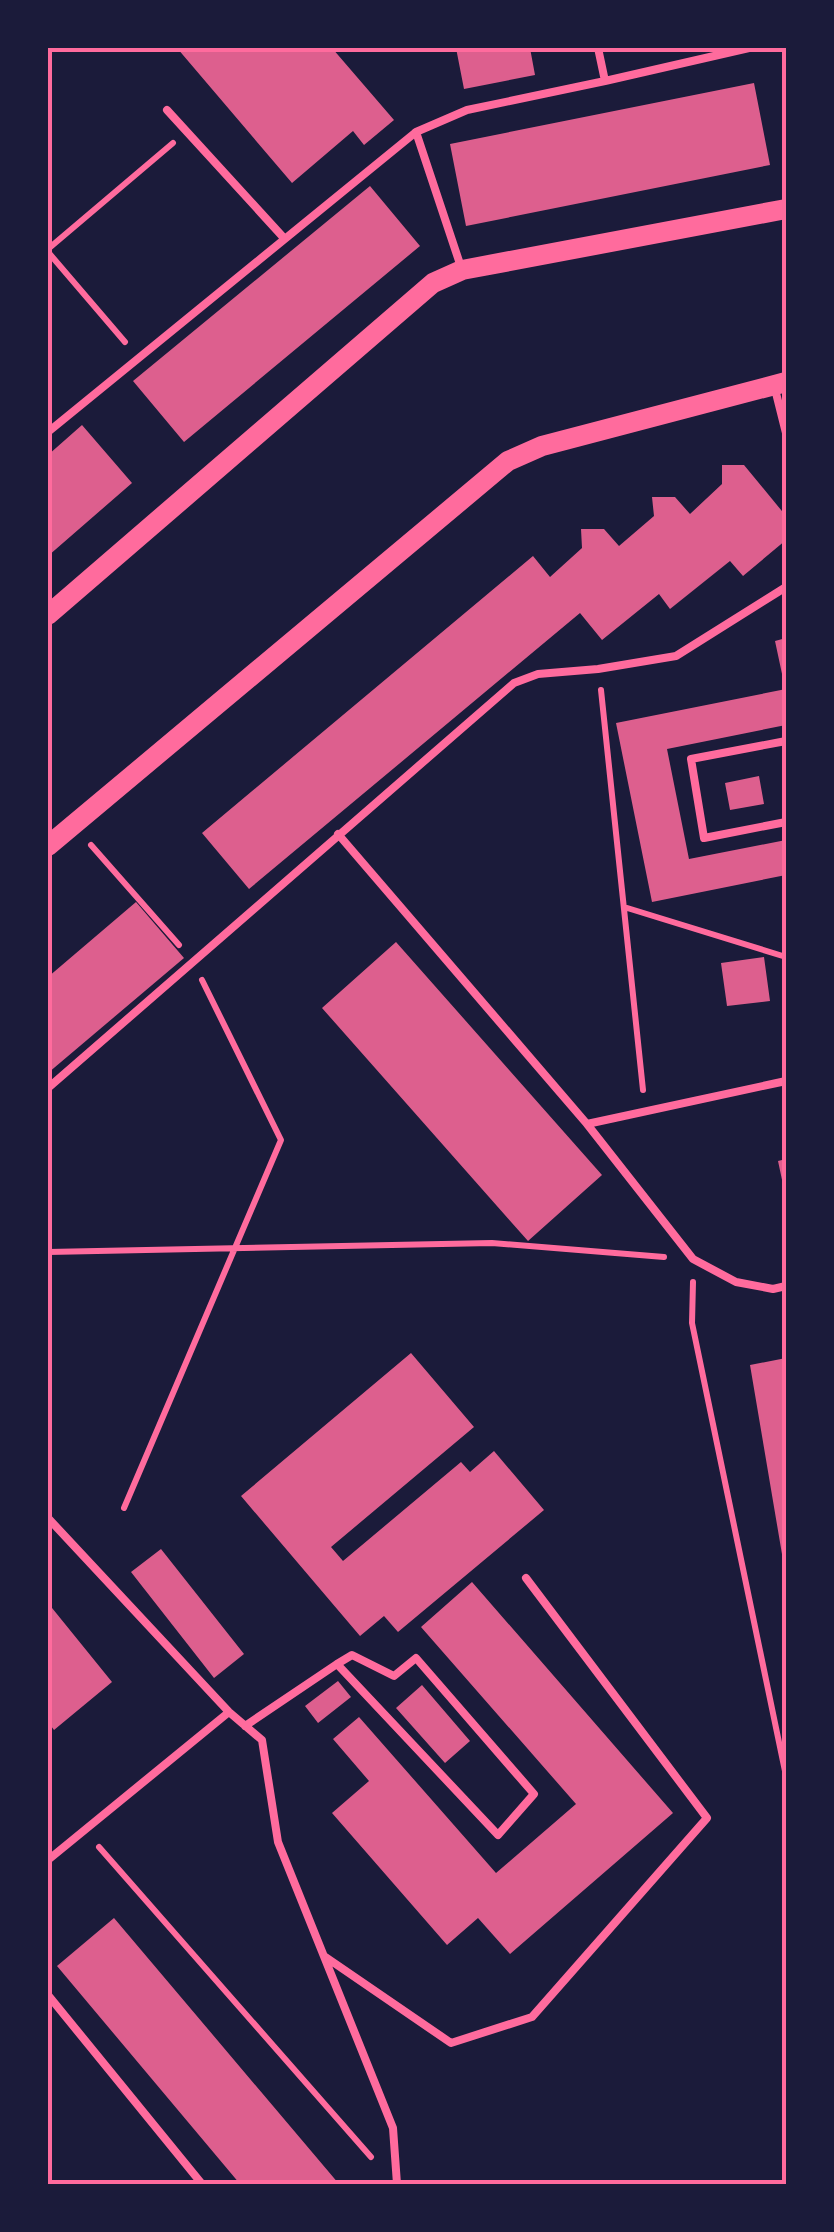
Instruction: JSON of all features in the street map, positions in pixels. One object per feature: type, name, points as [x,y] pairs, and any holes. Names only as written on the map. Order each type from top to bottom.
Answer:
[{"type":"main road","points":[[48,615],[433,283],[462,270],[786,209]]},
{"type":"main road","points":[[48,846],[508,462],[542,446],[780,383]]},
{"type":"lane","points":[[598,48],[605,82]]},
{"type":"lane","points":[[48,432],[416,132],[467,110],[749,48]]},
{"type":"lane","points":[[167,110],[284,237]]},
{"type":"lane","points":[[416,132],[462,270]]},
{"type":"lane","points":[[780,383],[786,433]]},
{"type":"lane","points":[[48,1088],[514,683],[538,674],[676,656],[786,588]]},
{"type":"lane","points":[[786,741],[691,758],[704,838],[786,822]]},
{"type":"lane","points":[[338,834],[587,1124],[693,1259],[736,1282],[773,1289],[786,1286]]},
{"type":"lane","points":[[587,1124],[786,1081]]},
{"type":"lane","points":[[48,1518],[229,1712],[262,1740],[278,1842],[393,2128],[397,2184]]},
{"type":"lane","points":[[324,1956],[450,2044],[532,2017],[707,1818],[526,1578]]},
{"type":"lane","points":[[245,1726],[338,1664],[352,1655],[394,1676],[416,1658],[534,1794],[498,1836],[338,1664]]},
{"type":"lane","points":[[48,1860],[229,1712]]},
{"type":"lane","points":[[48,1995],[202,2184]]},
{"type":"path","points":[[138,358],[48,250],[186,131]]},
{"type":"path","points":[[598,669],[646,1112]]},
{"type":"path","points":[[88,841],[194,963],[281,1140],[124,1508]]},
{"type":"path","points":[[624,908],[786,957]]},
{"type":"path","points":[[48,1252],[492,1243],[693,1259],[692,1323],[786,1776]]},
{"type":"path","points":[[84,1830],[382,2170]]},
{"type":"building","points":[[177,48],[332,48],[394,120],[364,145],[353,131],[292,183]]},
{"type":"building","points":[[456,48],[530,48],[535,75],[464,89]]},
{"type":"building","points":[[754,83],[770,165],[466,226],[450,144]]},
{"type":"building","points":[[370,186],[420,246],[184,442],[133,381]]},
{"type":"building","points":[[82,425],[132,483],[48,556],[48,455]]},
{"type":"building","points":[[722,465],[744,465],[786,516],[786,540],[743,576],[730,561],[670,609],[659,594],[602,640],[580,613],[249,889],[202,833],[533,556],[550,577],[582,548],[581,529],[604,529],[619,546],[654,516],[652,497],[675,497],[690,514],[722,484]]},
{"type":"building","points":[[786,638],[786,688],[785,688],[775,641]]},
{"type":"building","points":[[786,689],[786,725],[667,749],[689,859],[786,840],[786,875],[652,902],[616,723]]},
{"type":"building","points":[[759,776],[764,804],[730,810],[725,783]]},
{"type":"building","points":[[136,902],[184,958],[48,1073],[48,977]]},
{"type":"building","points":[[396,942],[602,1175],[528,1241],[322,1008]]},
{"type":"building","points":[[764,957],[770,1001],[727,1006],[721,963]]},
{"type":"building","points":[[786,1159],[786,1193],[785,1194],[778,1161]]},
{"type":"building","points":[[411,1353],[474,1427],[331,1547],[343,1561],[461,1462],[470,1472],[494,1451],[544,1510],[398,1632],[384,1616],[360,1636],[241,1496]]},
{"type":"building","points":[[786,1358],[786,1566],[784,1566],[750,1365]]},
{"type":"building","points":[[161,1549],[244,1654],[214,1678],[131,1572]]},
{"type":"building","points":[[472,1582],[673,1813],[510,1954],[478,1918],[447,1945],[332,1813],[369,1781],[333,1739],[359,1717],[496,1873],[576,1804],[421,1627]]},
{"type":"building","points":[[48,1603],[112,1682],[54,1730],[48,1722]]},
{"type":"building","points":[[338,1681],[351,1697],[318,1723],[305,1706]]},
{"type":"building","points":[[422,1685],[470,1741],[445,1763],[396,1708]]},
{"type":"building","points":[[114,1918],[339,2184],[240,2184],[57,1966]]}]
